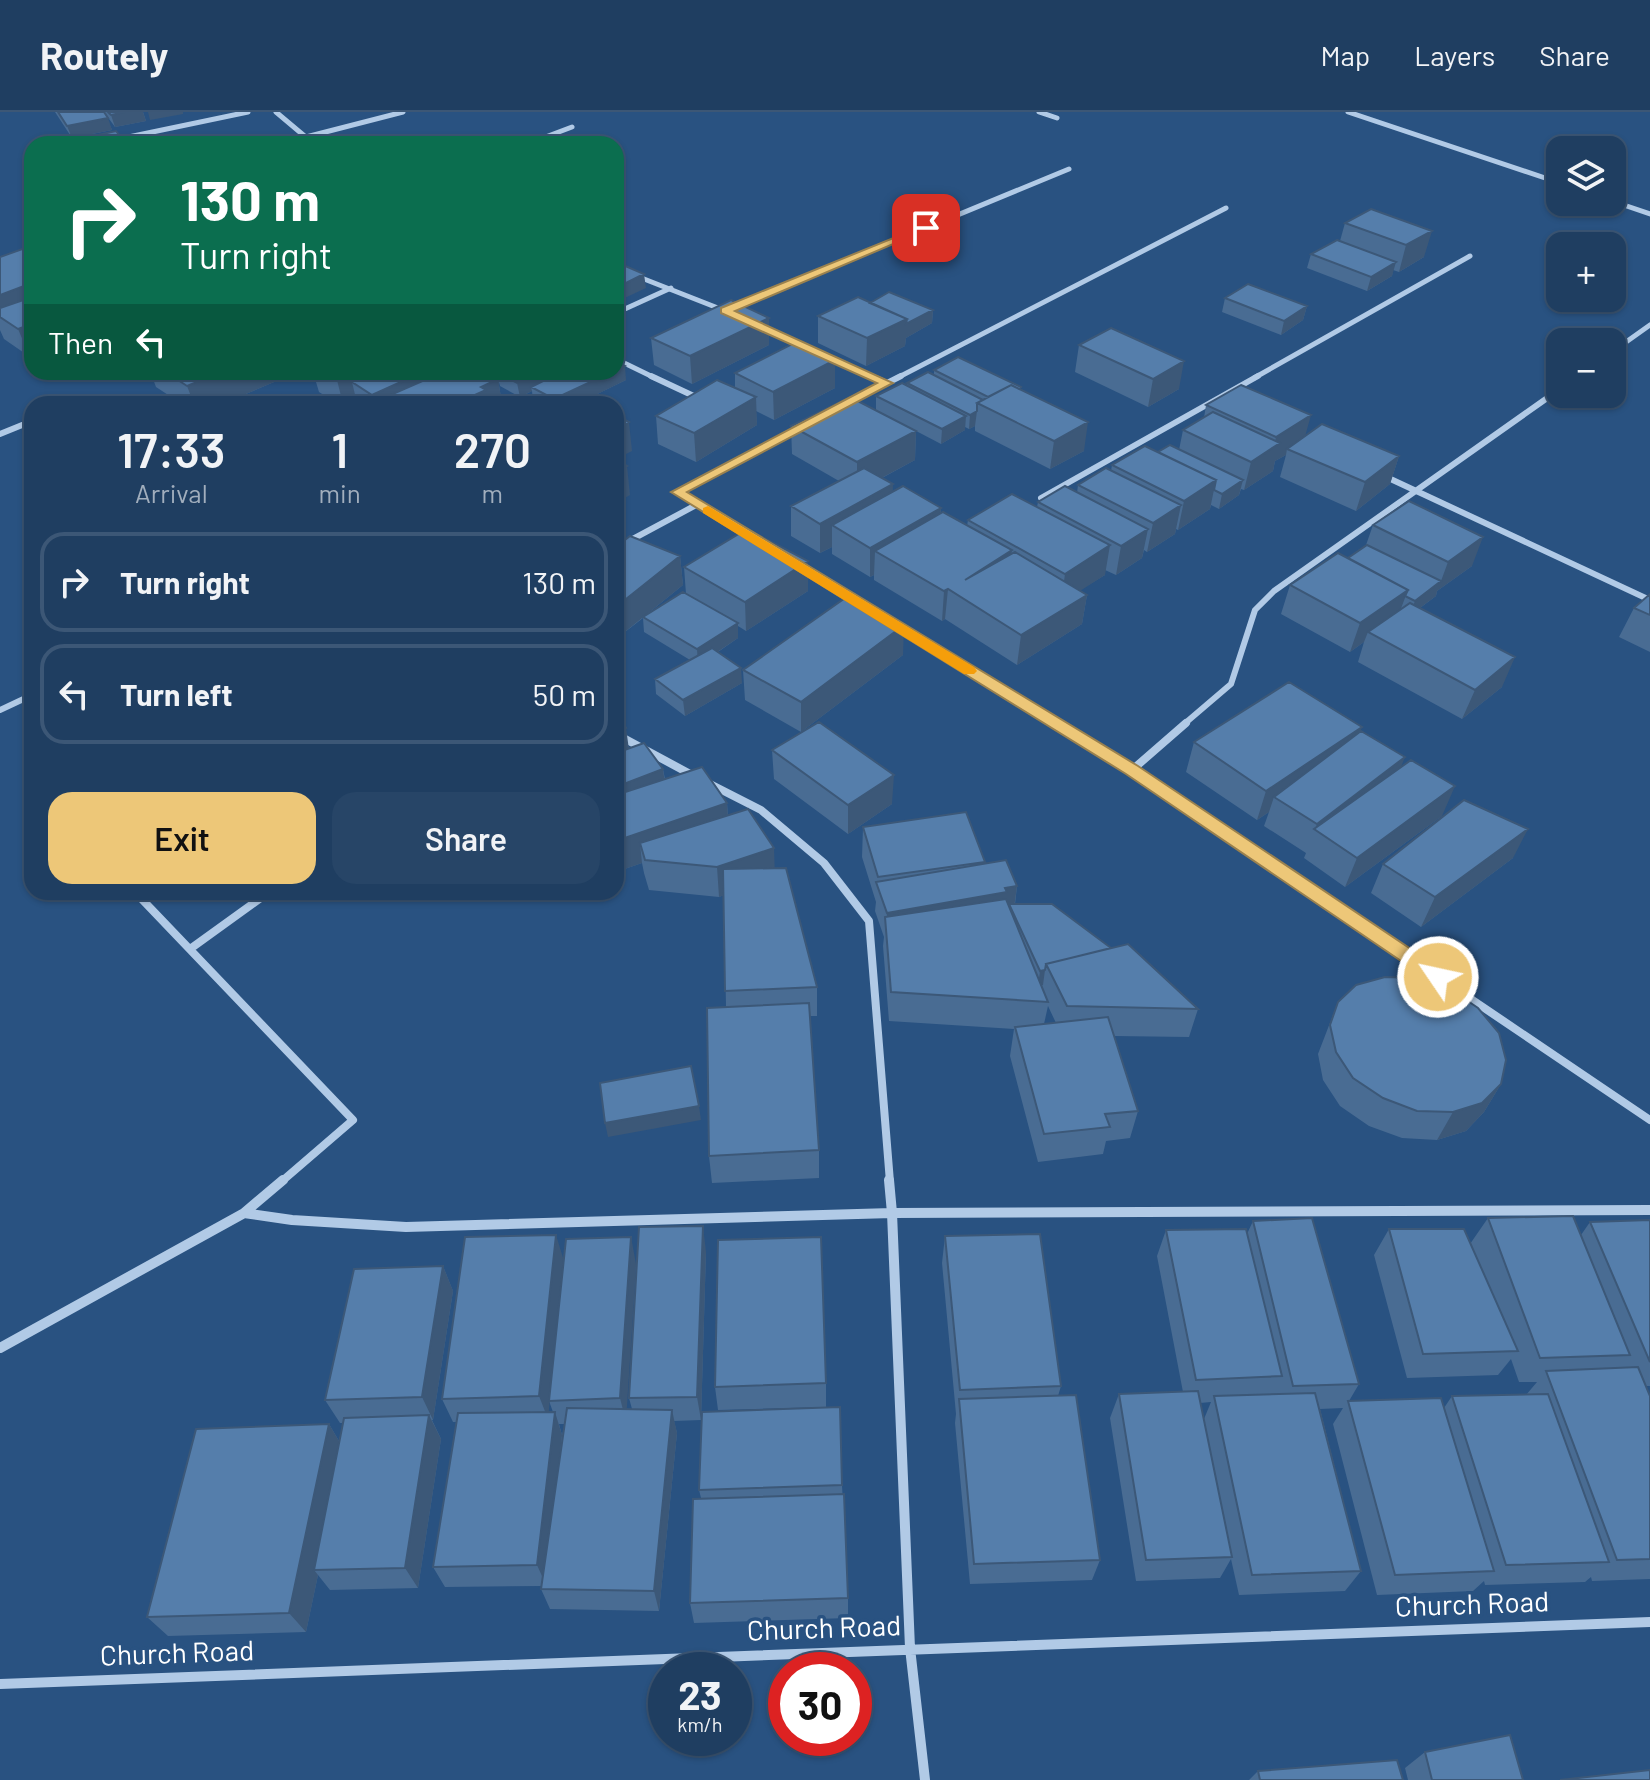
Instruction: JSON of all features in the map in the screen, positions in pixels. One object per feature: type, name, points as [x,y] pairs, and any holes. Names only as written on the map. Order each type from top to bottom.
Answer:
[{"type":"street","points":[[133,136],[248,112]]},
{"type":"street","points":[[276,112],[305,136]]},
{"type":"street","points":[[310,136],[403,112]]},
{"type":"street","points":[[1039,112],[1057,118]]},
{"type":"street","points":[[1348,112],[1546,178]]},
{"type":"street","points":[[548,136],[572,127]]},
{"type":"street","points":[[725,311],[1069,169]]},
{"type":"street","points":[[1626,206],[1650,214]]},
{"type":"street","points":[[831,412],[1226,208]]},
{"type":"street","points":[[1041,498],[1470,256]]},
{"type":"street","points":[[624,271],[739,317]]},
{"type":"street","points":[[624,309],[671,288]]},
{"type":"street","points":[[752,323],[806,347]]},
{"type":"street","points":[[1626,342],[1650,325]]},
{"type":"street","points":[[820,353],[887,383]]},
{"type":"street","points":[[624,363],[705,401]]},
{"type":"street","points":[[1218,398],[1232,405]]},
{"type":"street","points":[[1132,770],[1231,684],[1255,610],[1274,591],[1546,399]]},
{"type":"street","points":[[0,434],[24,424]]},
{"type":"street","points":[[763,544],[677,492],[803,426]]},
{"type":"street","points":[[1373,471],[1650,600]]},
{"type":"street","points":[[624,544],[698,504]]},
{"type":"street","points":[[789,560],[866,608]]},
{"type":"street","points":[[893,624],[1132,770],[1650,1120]]},
{"type":"street","points":[[0,710],[24,699]]},
{"type":"street","points":[[624,738],[761,810],[824,863],[869,921],[892,1213],[910,1648],[925,1780]]},
{"type":"street","points":[[0,1348],[244,1213],[353,1120],[143,900]]},
{"type":"street","points":[[190,949],[258,900]]},
{"type":"street","points":[[244,1213],[292,1220],[406,1227],[892,1213],[1650,1210]]},
{"type":"street","name":"Church Road","points":[[0,1684],[1650,1622]]},
{"type":"building","points":[[58,112],[104,112],[108,118],[67,126]]},
{"type":"building","points":[[116,131],[120,136],[94,136]]},
{"type":"building","points":[[1371,209],[1432,231],[1406,245],[1345,223]]},
{"type":"building","points":[[1337,240],[1396,262],[1371,277],[1311,254]]},
{"type":"building","points":[[24,248],[24,286],[0,295],[0,257]]},
{"type":"building","points":[[624,265],[644,274],[624,284]]},
{"type":"building","points":[[1248,284],[1307,306],[1284,321],[1225,298]]},
{"type":"building","points":[[889,292],[933,310],[906,324],[907,319],[870,303]]},
{"type":"building","points":[[858,297],[907,319],[867,338],[818,316]]},
{"type":"building","points":[[24,300],[24,327],[18,329],[0,317],[0,308]]},
{"type":"building","points":[[731,300],[769,318],[690,356],[651,338]]},
{"type":"building","points":[[1111,328],[1184,361],[1153,379],[1079,345]]},
{"type":"building","points":[[796,342],[835,360],[773,392],[735,373]]},
{"type":"building","points":[[958,357],[1021,387],[1011,385],[988,397],[934,370]]},
{"type":"building","points":[[928,372],[983,400],[977,403],[977,411],[970,415],[907,383]]},
{"type":"building","points":[[178,380],[202,380],[187,386]]},
{"type":"building","points":[[357,380],[405,380],[372,395],[352,382]]},
{"type":"building","points":[[425,380],[496,380],[481,387],[486,390],[473,396],[388,396]]},
{"type":"building","points":[[545,380],[595,380],[560,396],[548,396],[531,387]]},
{"type":"building","points":[[717,380],[756,397],[694,433],[656,416]]},
{"type":"building","points":[[902,383],[966,416],[942,429],[876,396]]},
{"type":"building","points":[[1011,385],[1088,422],[1054,441],[977,403]]},
{"type":"building","points":[[1241,385],[1311,415],[1276,437],[1206,405]]},
{"type":"building","points":[[850,397],[916,431],[857,462],[791,426]]},
{"type":"building","points":[[1213,412],[1280,443],[1251,462],[1183,430]]},
{"type":"building","points":[[1322,424],[1399,456],[1365,482],[1287,449]]},
{"type":"building","points":[[1170,445],[1243,480],[1222,494],[1214,490],[1216,480],[1158,452]]},
{"type":"building","points":[[1145,446],[1216,480],[1184,501],[1112,465]]},
{"type":"building","points":[[864,468],[893,484],[820,524],[791,506]]},
{"type":"building","points":[[1106,468],[1181,505],[1153,523],[1078,485]]},
{"type":"building","points":[[903,486],[941,508],[870,548],[832,525]]},
{"type":"building","points":[[1065,486],[1148,529],[1121,546],[1038,502]]},
{"type":"building","points":[[1012,494],[1110,545],[1065,574],[968,520]]},
{"type":"building","points":[[1409,501],[1483,537],[1448,562],[1373,525]]},
{"type":"building","points":[[943,512],[1012,550],[965,580],[1015,552],[1087,595],[1021,635],[948,589],[944,591],[875,551]]},
{"type":"building","points":[[747,529],[808,561],[745,602],[684,567]]},
{"type":"building","points":[[630,536],[680,556],[624,601],[624,541]]},
{"type":"building","points":[[1367,545],[1441,581],[1415,601],[1405,596],[1408,590],[1348,558]]},
{"type":"building","points":[[1338,553],[1408,590],[1360,623],[1290,585]]},
{"type":"building","points":[[683,592],[738,623],[697,649],[643,617]]},
{"type":"building","points":[[1650,594],[1650,615],[1634,608]]},
{"type":"building","points":[[848,596],[904,625],[801,702],[743,670]]},
{"type":"building","points":[[1410,603],[1515,657],[1475,690],[1368,632]]},
{"type":"building","points":[[712,648],[741,668],[683,700],[655,679]]},
{"type":"building","points":[[1289,682],[1362,727],[1266,791],[1194,742]]},
{"type":"building","points":[[819,722],[894,775],[848,805],[772,750]]},
{"type":"building","points":[[1361,731],[1405,757],[1317,824],[1274,797]]},
{"type":"building","points":[[644,743],[663,769],[624,784],[624,750]]},
{"type":"building","points":[[1411,760],[1455,786],[1357,858],[1314,829]]},
{"type":"building","points":[[702,767],[727,803],[624,838],[624,792]]},
{"type":"building","points":[[1464,800],[1528,829],[1435,897],[1383,864]]},
{"type":"building","points":[[748,809],[774,848],[717,867],[645,860],[640,843]]},
{"type":"building","points":[[966,812],[985,862],[878,877],[863,827]]},
{"type":"building","points":[[1006,860],[1017,886],[1005,888],[1007,892],[887,913],[876,882]]},
{"type":"building","points":[[786,868],[817,987],[725,991],[723,869]]},
{"type":"building","points":[[1006,899],[1048,1002],[891,992],[885,917]]},
{"type":"building","points":[[1009,904],[1052,904],[1111,948],[1046,964],[1045,970],[1040,971]]},
{"type":"building","points":[[1128,944],[1198,1009],[1067,1006],[1046,964]]},
{"type":"building","points":[[1385,977],[1417,978],[1450,989],[1478,1008],[1499,1033],[1506,1060],[1501,1084],[1482,1103],[1453,1112],[1417,1111],[1383,1098],[1353,1078],[1336,1052],[1330,1025],[1338,1002],[1356,985]]},
{"type":"building","points":[[809,1003],[819,1150],[709,1156],[707,1008]]},
{"type":"building","points":[[1108,1017],[1138,1111],[1105,1114],[1110,1127],[1044,1134],[1015,1027]]},
{"type":"building","points":[[691,1066],[699,1106],[605,1123],[600,1083]]},
{"type":"building","points":[[1573,1216],[1630,1355],[1540,1358],[1488,1218]]},
{"type":"building","points":[[1312,1218],[1359,1384],[1293,1386],[1253,1221]]},
{"type":"building","points":[[1650,1220],[1650,1362],[1590,1222]]},
{"type":"building","points":[[703,1226],[697,1397],[629,1398],[639,1227]]},
{"type":"building","points":[[1246,1229],[1282,1376],[1196,1380],[1166,1230]]},
{"type":"building","points":[[1389,1229],[1464,1229],[1518,1351],[1423,1354]]},
{"type":"building","points":[[1040,1234],[1061,1386],[960,1390],[945,1236]]},
{"type":"building","points":[[556,1235],[539,1396],[442,1399],[465,1237]]},
{"type":"building","points":[[631,1237],[620,1398],[549,1401],[566,1239]]},
{"type":"building","points":[[821,1237],[826,1383],[715,1387],[718,1240]]},
{"type":"building","points":[[443,1266],[422,1397],[325,1400],[354,1269]]},
{"type":"building","points":[[1638,1367],[1650,1396],[1650,1559],[1617,1560],[1546,1371]]},
{"type":"building","points":[[1198,1391],[1232,1557],[1146,1560],[1119,1394]]},
{"type":"building","points":[[1315,1393],[1361,1571],[1252,1575],[1214,1396]]},
{"type":"building","points":[[1548,1394],[1609,1562],[1506,1565],[1452,1396]]},
{"type":"building","points":[[1076,1395],[1100,1560],[974,1564],[959,1399]]},
{"type":"building","points":[[1441,1398],[1494,1571],[1395,1575],[1348,1401]]},
{"type":"building","points":[[840,1407],[842,1485],[699,1490],[702,1412]]},
{"type":"building","points":[[567,1408],[672,1410],[654,1591],[541,1589]]},
{"type":"building","points":[[555,1412],[537,1565],[433,1567],[458,1413]]},
{"type":"building","points":[[429,1415],[405,1568],[314,1570],[344,1418]]},
{"type":"building","points":[[329,1424],[289,1613],[147,1617],[196,1429]]},
{"type":"building","points":[[844,1494],[848,1598],[690,1603],[693,1499]]},
{"type":"building","points":[[1510,1735],[1523,1780],[1432,1780],[1425,1752]]},
{"type":"building","points":[[1397,1760],[1403,1780],[1260,1780],[1258,1771]]},
{"type":"building","points":[[1650,1770],[1650,1780],[1560,1780]]},
{"type":"slow traffic","points":[[708,510],[969,671]]},
{"type":"route","points":[[926,228],[725,311],[887,383],[677,492],[1132,770],[1438,977]]}]
